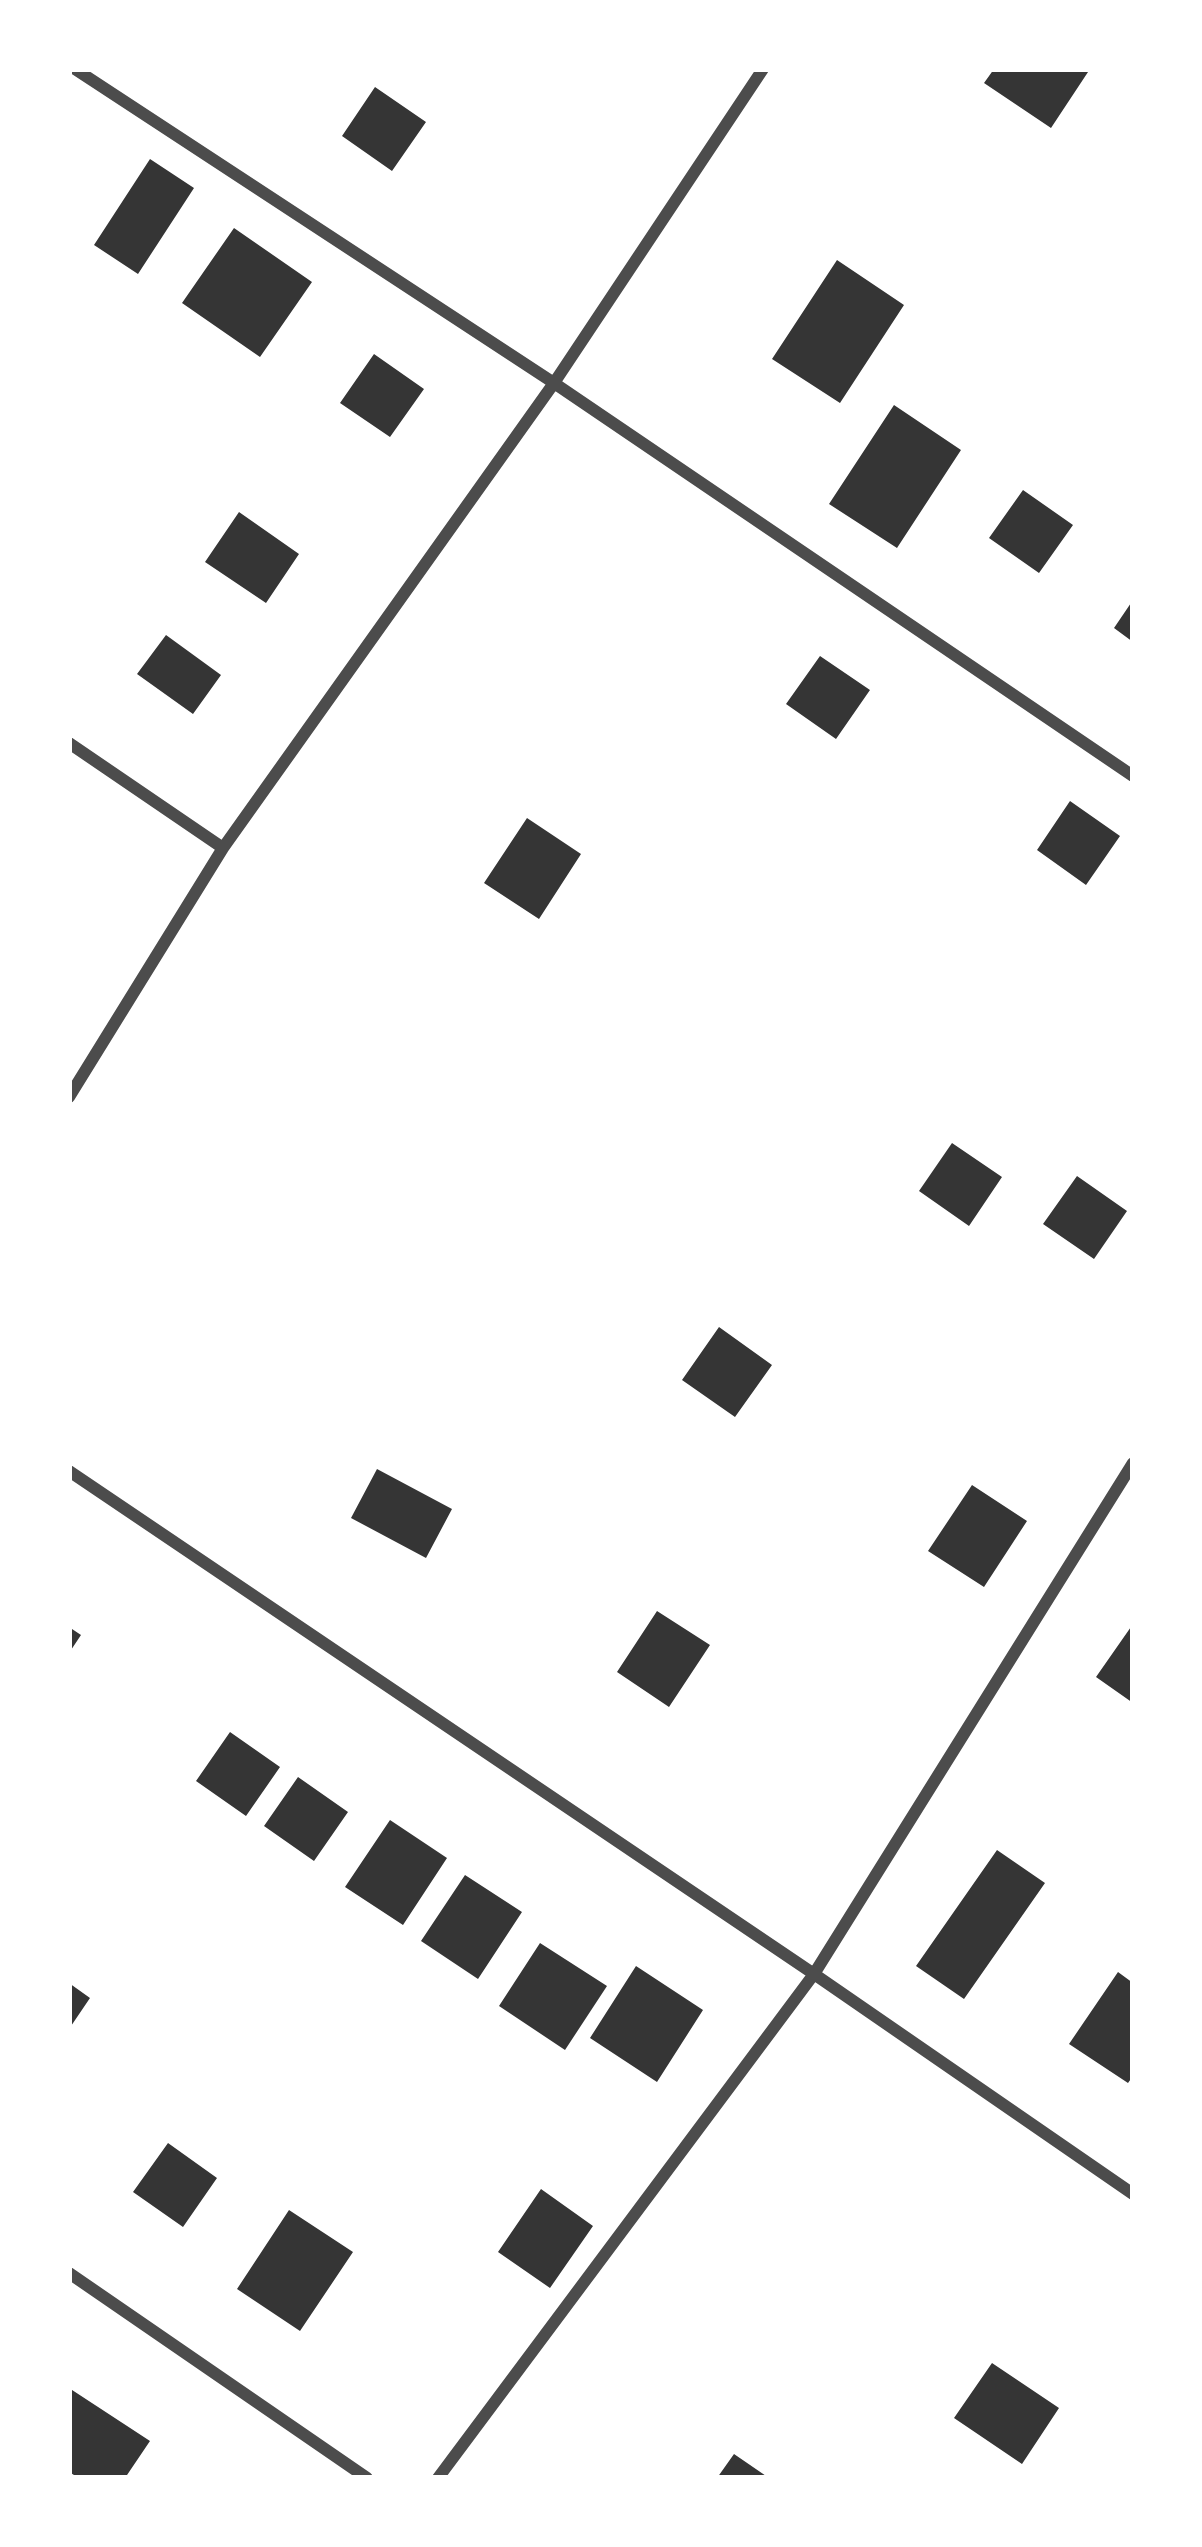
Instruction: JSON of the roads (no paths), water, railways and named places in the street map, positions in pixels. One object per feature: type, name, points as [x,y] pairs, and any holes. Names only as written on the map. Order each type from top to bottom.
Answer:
[{"type":"street","points":[[75,69],[554,383],[1133,776]]},
{"type":"street","points":[[69,1097],[223,848],[554,383],[764,69]]},
{"type":"street","points":[[69,743],[223,848]]},
{"type":"street","points":[[438,2478],[814,1974],[1133,1463]]},
{"type":"street","points":[[69,1472],[1133,2194]]},
{"type":"street","points":[[1119,1484],[1133,1493]]},
{"type":"street","points":[[69,2273],[367,2478]]}]
